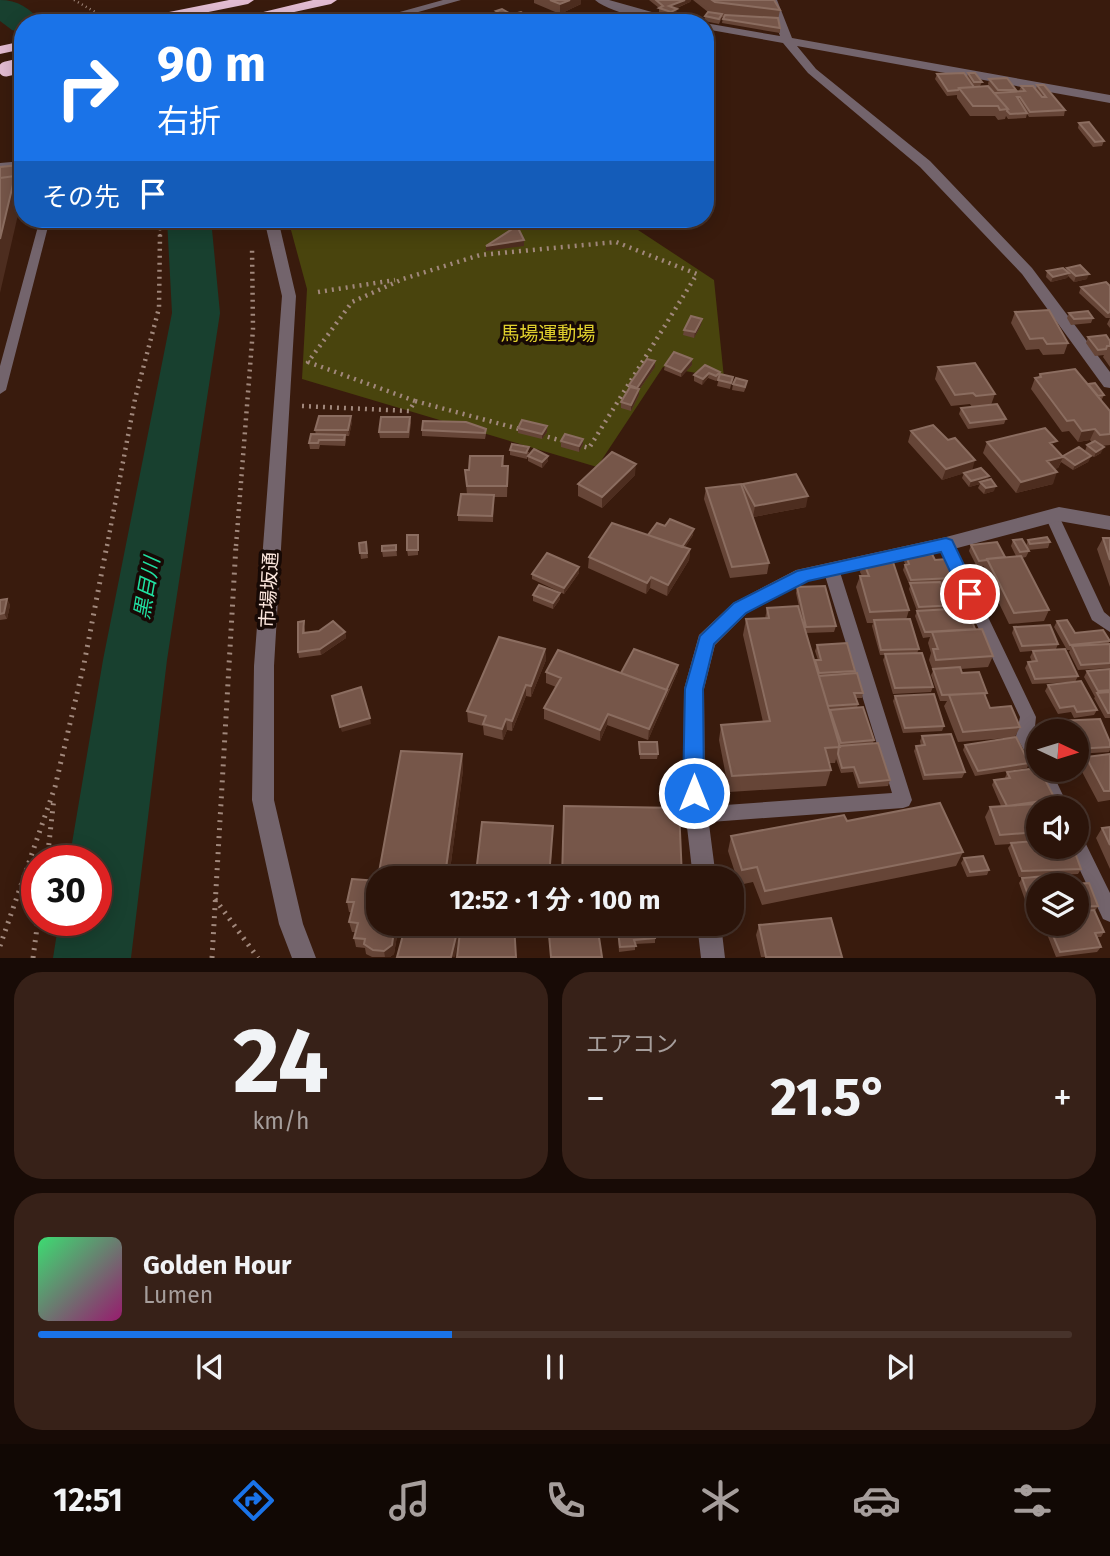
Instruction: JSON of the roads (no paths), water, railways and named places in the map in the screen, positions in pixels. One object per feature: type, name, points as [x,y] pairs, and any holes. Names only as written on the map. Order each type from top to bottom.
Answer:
[{"type":"highway","points":[[179,14],[248,0]]},
{"type":"highway","points":[[266,14],[331,0]]},
{"type":"street","points":[[401,14],[457,0]]},
{"type":"street","points":[[600,0],[653,14]]},
{"type":"street","points":[[772,0],[788,42],[812,71],[925,164],[1027,271],[1110,383]]},
{"type":"street","points":[[714,28],[1110,99]]},
{"type":"street","name":"市場坂通","points":[[273,228],[289,296],[264,666],[263,800],[291,925],[304,957]]},
{"type":"street","points":[[703,866],[694,793],[694,689],[706,641],[740,608],[803,575],[946,544],[1059,514],[1110,523]]},
{"type":"street","points":[[710,936],[713,957]]},
{"type":"lane","points":[[0,390],[43,228]]},
{"type":"lane","points":[[1052,516],[1098,616],[1110,626]]},
{"type":"lane","points":[[946,544],[1028,719]]},
{"type":"lane","points":[[697,816],[903,800],[831,569]]},
{"type":"lane","points":[[1084,859],[1110,913]]},
{"type":"waterway","name":"黒目川","points":[[0,5],[14,16]]},
{"type":"waterway","name":"黒目川","points":[[92,958],[135,660],[196,313],[190,228]]},
{"type":"park label","name":"馬場運動場","points":[[548,333]]}]
